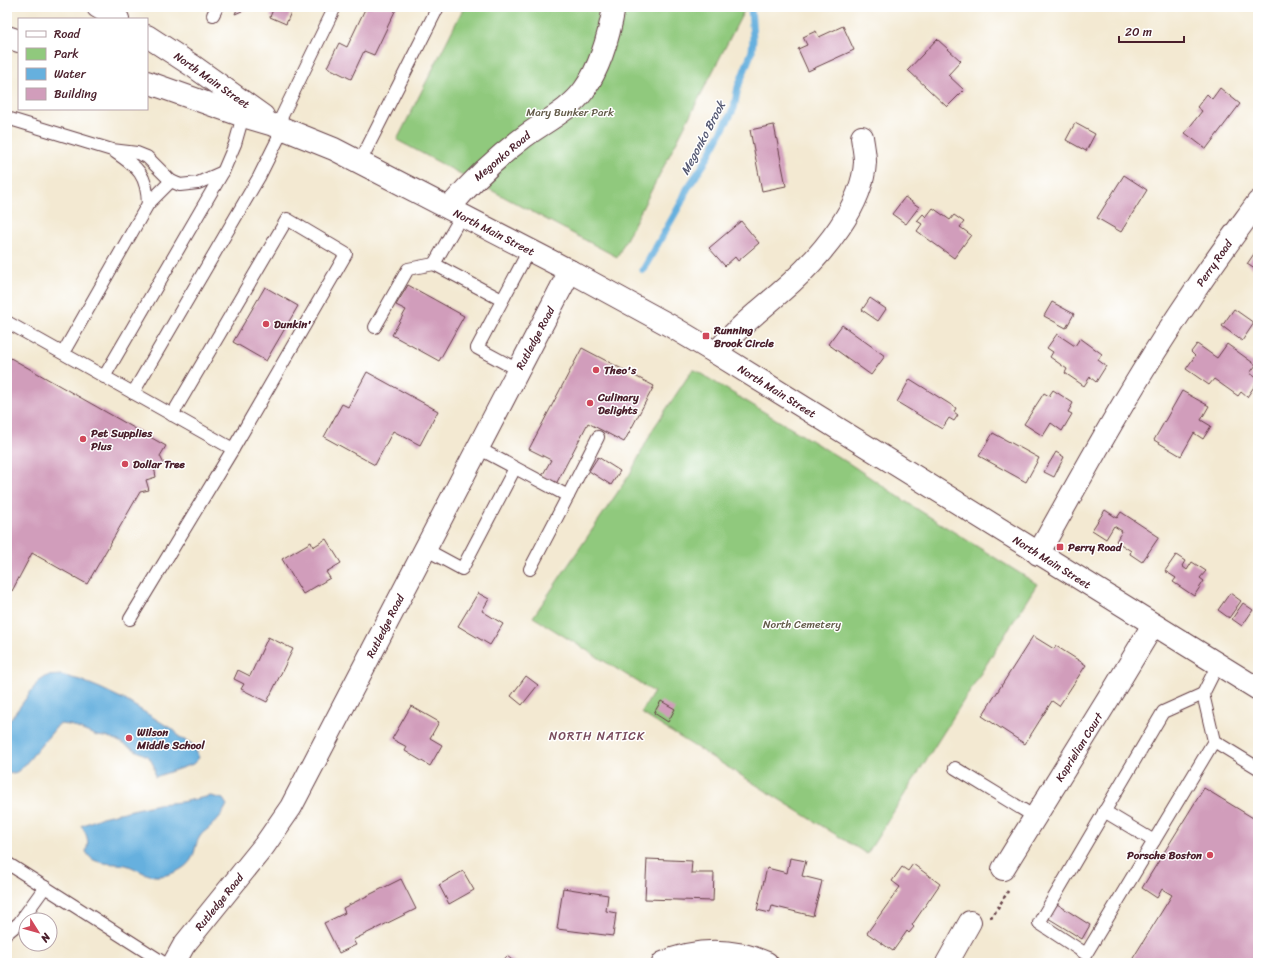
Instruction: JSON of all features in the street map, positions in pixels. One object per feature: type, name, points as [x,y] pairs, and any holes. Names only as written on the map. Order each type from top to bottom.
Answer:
[{"type":"street","points":[[98,7],[116,18]]},
{"type":"street","name":"Megonko Road","points":[[455,212],[470,183],[499,156],[529,133],[562,111],[583,91],[597,68],[614,7]]},
{"type":"street","points":[[7,37],[18,41]]},
{"type":"street","name":"North Main Street","points":[[148,37],[194,66],[280,128]]},
{"type":"street","name":"North Main Street","points":[[148,82],[280,128],[326,146],[360,162],[570,271],[669,325],[1258,689]]},
{"type":"street","points":[[716,353],[734,332],[793,281],[834,234],[855,200],[861,185],[865,161],[862,137]]},
{"type":"street","name":"Perry Road","points":[[1038,554],[1149,360],[1187,301],[1258,202]]},
{"type":"street","name":"Rutledge Road","points":[[174,963],[184,945],[264,846],[291,807],[570,271]]},
{"type":"street","name":"Kaprielian Court","points":[[1003,869],[1116,688],[1153,624]]},
{"type":"street","points":[[947,963],[970,922]]},
{"type":"street","points":[[663,963],[673,958],[694,953],[714,951],[734,953],[767,963]]},
{"type":"lane","points":[[133,393],[259,177],[335,7]]},
{"type":"lane","points":[[360,162],[438,7]]},
{"type":"lane","points":[[104,377],[223,172],[235,144],[243,116]]},
{"type":"lane","points":[[7,118],[112,150],[137,153],[147,157],[171,181],[180,185],[198,183],[223,172]]},
{"type":"lane","points":[[112,150],[133,164],[140,172],[145,181],[148,204]]},
{"type":"lane","points":[[63,353],[148,204],[171,181]]},
{"type":"lane","points":[[434,264],[455,212]]},
{"type":"lane","points":[[130,619],[233,449],[346,254],[287,219],[172,415]]},
{"type":"lane","points":[[518,370],[478,348],[529,250]]},
{"type":"lane","points":[[375,327],[408,269],[434,264],[502,300]]},
{"type":"lane","points":[[7,322],[233,449]]},
{"type":"lane","points":[[530,569],[598,437]]},
{"type":"lane","points":[[478,448],[568,496]]},
{"type":"lane","points":[[425,549],[462,569],[515,468]]},
{"type":"lane","points":[[1203,694],[1214,741],[1086,959],[1039,923],[1163,712],[1203,694],[1218,664]]},
{"type":"lane","points":[[1214,741],[1258,768]]},
{"type":"lane","points":[[955,768],[1035,817]]},
{"type":"lane","points":[[1104,811],[1154,841]]},
{"type":"lane","points":[[7,863],[164,963]]},
{"type":"lane","points":[[7,933],[19,923],[45,887]]},
{"type":"path","points":[[970,922],[993,916],[997,910],[1008,891],[1003,869]]},
{"type":"green space","name":"Mary Bunker Park","points":[[464,7],[746,7],[617,257],[397,140]]},
{"type":"green space","name":"North Cemetery","points":[[693,369],[850,464],[914,507],[1037,584],[867,854],[641,713],[654,692],[533,617],[630,474],[653,429]]},
{"type":"water","points":[[61,675],[80,680],[125,700],[175,731],[180,738],[191,743],[199,758],[193,764],[155,777],[154,766],[149,757],[112,738],[97,736],[70,725],[59,724],[22,768],[14,774],[7,773],[7,724],[38,682],[47,676]]},
{"type":"water","points":[[211,796],[223,799],[227,805],[219,818],[201,835],[189,862],[176,872],[155,876],[126,865],[96,861],[86,852],[87,839],[81,826],[102,817],[158,804],[181,802]]},
{"type":"building","points":[[238,7],[251,7],[235,14]]},
{"type":"building","points":[[274,7],[293,7],[286,24],[270,17]]},
{"type":"building","points":[[366,7],[397,7],[374,55],[364,51],[351,79],[327,67],[339,43],[347,47]]},
{"type":"building","points":[[843,26],[854,50],[808,71],[798,49],[807,45],[803,37],[816,31],[819,37]]},
{"type":"building","points":[[937,39],[961,61],[948,75],[964,90],[947,107],[908,70]]},
{"type":"building","points":[[1220,88],[1240,104],[1206,149],[1185,133],[1202,111],[1197,107],[1207,94],[1212,99]]},
{"type":"building","points":[[1075,123],[1095,134],[1086,151],[1066,140]]},
{"type":"building","points":[[774,125],[786,186],[762,191],[750,130]]},
{"type":"building","points":[[1124,175],[1147,190],[1121,232],[1097,218]]},
{"type":"building","points":[[905,197],[919,207],[906,224],[892,214]]},
{"type":"building","points":[[933,208],[950,220],[954,215],[964,222],[960,227],[971,235],[954,258],[917,231],[922,224],[917,221],[923,214],[926,217]]},
{"type":"building","points":[[741,221],[759,243],[738,261],[735,257],[725,266],[709,248]]},
{"type":"building","points":[[1258,248],[1258,271],[1247,264]]},
{"type":"building","points":[[408,285],[464,316],[439,361],[392,335],[406,310],[396,305]]},
{"type":"building","name":"Dunkin'","points":[[265,287],[298,306],[266,361],[233,342]]},
{"type":"building","points":[[870,298],[886,309],[878,321],[862,310]]},
{"type":"building","points":[[1052,302],[1074,314],[1066,328],[1044,316]]},
{"type":"building","points":[[1234,309],[1254,323],[1242,341],[1222,326]]},
{"type":"building","points":[[842,325],[885,356],[871,375],[828,344]]},
{"type":"building","points":[[1057,334],[1075,346],[1080,338],[1102,354],[1098,360],[1106,366],[1096,382],[1090,377],[1084,386],[1065,373],[1067,369],[1050,357],[1053,352],[1047,348]]},
{"type":"building","points":[[1197,344],[1217,358],[1227,344],[1256,365],[1250,373],[1258,379],[1258,381],[1247,397],[1241,392],[1238,396],[1214,379],[1209,385],[1186,369],[1195,356],[1191,352]]},
{"type":"building","points":[[582,348],[654,386],[624,442],[588,423],[556,484],[542,476],[551,460],[529,449]]},
{"type":"building","points":[[7,356],[166,446],[160,456],[164,464],[154,467],[156,477],[146,480],[149,490],[140,492],[87,584],[32,553],[12,591],[7,588]]},
{"type":"building","points":[[367,372],[438,411],[420,445],[393,431],[375,465],[324,437],[342,404],[348,407]]},
{"type":"building","points":[[910,379],[956,408],[954,412],[958,415],[954,421],[949,418],[942,429],[897,402]]},
{"type":"building","points":[[1053,390],[1073,403],[1068,412],[1072,414],[1062,431],[1051,423],[1043,436],[1024,424],[1044,393],[1049,396]]},
{"type":"building","points":[[1182,391],[1209,406],[1201,420],[1211,426],[1203,439],[1194,433],[1181,456],[1154,440]]},
{"type":"building","points":[[993,433],[1039,458],[1026,482],[979,456]]},
{"type":"building","points":[[1056,452],[1064,457],[1054,477],[1044,472]]},
{"type":"building","points":[[598,457],[620,471],[611,485],[589,471]]},
{"type":"building","points":[[1105,510],[1117,518],[1121,512],[1159,537],[1142,562],[1130,554],[1131,551],[1116,541],[1122,531],[1114,526],[1106,539],[1092,530]]},
{"type":"building","points":[[326,539],[341,563],[326,572],[330,578],[303,594],[282,559],[311,542],[313,547]]},
{"type":"building","points":[[1176,555],[1185,561],[1182,566],[1187,570],[1192,562],[1206,571],[1200,578],[1204,581],[1194,596],[1173,582],[1176,578],[1165,571]]},
{"type":"building","points":[[478,593],[489,599],[482,611],[503,624],[490,645],[458,626]]},
{"type":"building","points":[[1230,593],[1241,601],[1229,618],[1218,610]]},
{"type":"building","points":[[1243,603],[1253,610],[1242,626],[1232,619]]},
{"type":"building","points":[[1033,636],[1054,649],[1056,646],[1086,665],[1059,706],[1052,701],[1025,744],[982,716]]},
{"type":"building","points":[[268,637],[293,649],[267,702],[241,689],[244,684],[234,679],[238,670],[250,676]]},
{"type":"building","points":[[526,676],[538,685],[522,705],[511,696]]},
{"type":"building","points":[[661,701],[675,709],[668,722],[654,713]]},
{"type":"building","points":[[411,706],[439,722],[430,738],[442,745],[430,766],[405,751],[407,747],[392,739]]},
{"type":"building","name":"Porsche Boston","points":[[1204,788],[1258,821],[1258,963],[1130,963],[1172,895],[1162,889],[1157,898],[1142,888]]},
{"type":"building","points":[[790,858],[806,861],[802,876],[822,881],[813,916],[772,906],[770,913],[757,910],[767,868],[787,873]]},
{"type":"building","points":[[647,859],[692,861],[691,873],[714,873],[713,901],[645,899]]},
{"type":"building","points":[[913,864],[940,884],[912,925],[914,927],[909,933],[907,931],[893,951],[867,933],[900,887],[892,881],[902,867],[908,871]]},
{"type":"building","points":[[463,871],[474,890],[449,904],[439,885]]},
{"type":"building","points":[[401,879],[416,909],[353,940],[356,945],[339,953],[324,923],[345,913],[343,908]]},
{"type":"building","points":[[563,888],[608,895],[606,911],[616,913],[613,936],[557,929]]},
{"type":"building","points":[[1057,904],[1090,925],[1082,939],[1048,918]]},
{"type":"building","points":[[507,956],[516,963],[501,963]]},
{"type":"waterway","name":"Megonko Brook","points":[[643,270],[681,203],[687,189],[704,164],[734,108],[738,87],[752,51],[753,39],[751,7]]},
{"type":"place","name":"Dunkin'","points":[[266,324]]},
{"type":"place","name":"Running Brook Circle","points":[[706,336]]},
{"type":"place","name":"Theo's","points":[[596,370]]},
{"type":"place","name":"Culinary Delights","points":[[590,403]]},
{"type":"place","name":"Pet Supplies Plus","points":[[83,439]]},
{"type":"place","name":"Dollar Tree","points":[[125,464]]},
{"type":"place","name":"Perry Road","points":[[1060,547]]},
{"type":"place","name":"Wilson Middle School","points":[[129,738]]},
{"type":"place","name":"Porsche Boston","points":[[1210,855]]},
{"type":"district","name":"NORTH NATICK","points":[[597,736]]}]
